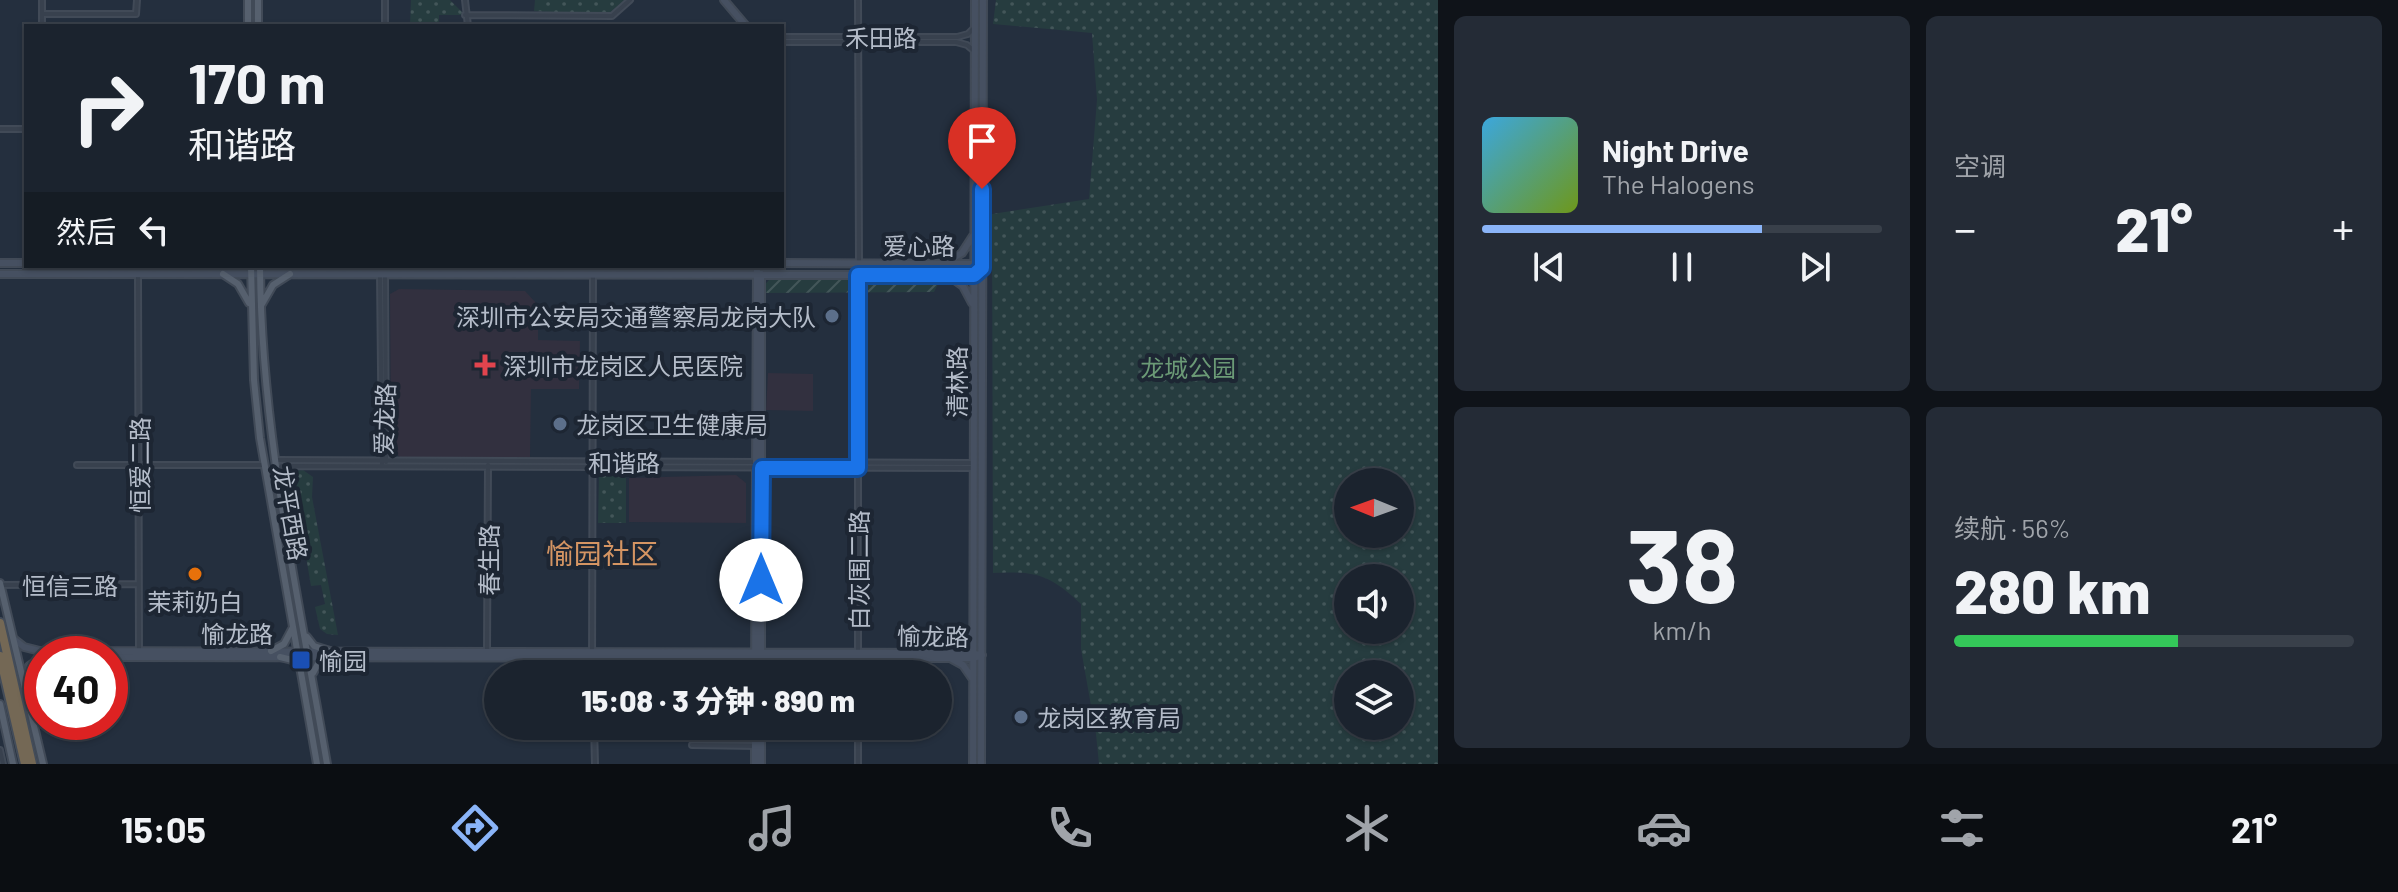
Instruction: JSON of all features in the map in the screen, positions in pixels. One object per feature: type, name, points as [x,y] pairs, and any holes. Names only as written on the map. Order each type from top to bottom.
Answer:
[{"type":"highway","points":[[0,623],[32,764]]},
{"type":"highway","points":[[0,656],[25,764]]},
{"type":"main road","points":[[248,0],[248,24]]},
{"type":"main road","points":[[258,0],[258,24]]},
{"type":"main road","name":"龙平西路","points":[[251,270],[254,380],[265,465],[317,764]]},
{"type":"main road","name":"龙平西路","points":[[260,270],[264,382],[327,764]]},
{"type":"main road","points":[[226,274],[242,289],[252,311]]},
{"type":"main road","points":[[261,308],[273,285],[290,274]]},
{"type":"main road","points":[[0,584],[24,683]]},
{"type":"main road","points":[[271,651],[288,639],[292,621]]},
{"type":"main road","points":[[304,631],[314,646],[330,654],[316,665],[313,681]]},
{"type":"main road","points":[[280,657],[292,660],[301,670]]},
{"type":"main road","points":[[0,704],[13,764]]},
{"type":"main road","points":[[37,740],[43,764]]},
{"type":"street","points":[[42,0],[42,24]]},
{"type":"street","points":[[42,14],[136,14],[137,0]]},
{"type":"street","points":[[385,0],[385,24]]},
{"type":"street","points":[[465,0],[467,24]]},
{"type":"street","points":[[465,15],[612,16],[630,0]]},
{"type":"street","points":[[727,0],[746,24]]},
{"type":"street","points":[[858,0],[859,263]]},
{"type":"street","name":"清林路","points":[[975,0],[976,655],[973,685],[981,764]]},
{"type":"street","name":"清林路","points":[[973,764],[977,729],[983,0]]},
{"type":"street","name":"禾田路","points":[[784,39],[957,37],[968,34],[975,25]]},
{"type":"street","name":"禾田路","points":[[858,39],[956,42],[967,45],[975,53]]},
{"type":"street","points":[[0,129],[24,129]]},
{"type":"street","points":[[943,263],[962,253],[972,239],[974,229]]},
{"type":"street","points":[[0,263],[24,262]]},
{"type":"street","name":"爱心路","points":[[0,274],[226,274],[260,270],[290,274],[593,274],[759,270],[858,275],[974,275],[982,268],[974,263],[784,263]]},
{"type":"street","points":[[226,274],[233,272],[233,268]]},
{"type":"street","points":[[758,660],[759,270]]},
{"type":"street","name":"恒爱二路","points":[[138,274],[139,654]]},
{"type":"street","name":"爱龙路","points":[[383,274],[383,464]]},
{"type":"street","points":[[591,660],[593,274]]},
{"type":"street","name":"白灰围二路","points":[[858,275],[858,660]]},
{"type":"street","points":[[945,275],[963,286],[974,311]]},
{"type":"street","name":"和谐路","points":[[275,458],[282,462],[383,464],[974,465]]},
{"type":"street","name":"和谐路","points":[[277,470],[282,466],[383,464]]},
{"type":"street","points":[[77,465],[265,465]]},
{"type":"street","name":"春生路","points":[[487,654],[488,465]]},
{"type":"street","name":"恒信三路","points":[[0,584],[139,584]]},
{"type":"street","points":[[973,685],[968,670],[948,655],[968,639],[974,624]]},
{"type":"street","name":"愉龙路","points":[[15,640],[34,650],[280,657],[298,654]]},
{"type":"street","name":"愉龙路","points":[[128,655],[271,651],[298,654],[976,655]]},
{"type":"street","points":[[594,740],[595,764]]},
{"type":"street","points":[[758,740],[758,764]]},
{"type":"street","points":[[858,740],[858,764]]},
{"type":"street","points":[[692,745],[758,746]]},
{"type":"street","points":[[0,750],[3,764]]},
{"type":"shaded area","name":"深圳市龙岗区人民医院","points":[[399,289],[525,291],[538,305],[538,340],[580,341],[579,389],[531,389],[530,458],[400,457],[391,449],[390,294]]},
{"type":"shaded area","points":[[768,373],[813,374],[813,411],[766,410]]},
{"type":"shaded area","points":[[736,475],[746,483],[746,523],[629,522],[629,478]]},
{"type":"green space","points":[[411,0],[450,0],[465,15],[439,15],[439,24],[410,24]]},
{"type":"green space","points":[[535,0],[625,0],[627,3],[612,16],[534,11]]},
{"type":"green space","name":"龙城公园","points":[[996,0],[1438,0],[1438,764],[1099,764],[1081,649],[1081,604],[1060,586],[1041,576],[993,573],[992,214],[1089,199],[1097,100],[1092,33],[993,24]]},
{"type":"green space","points":[[341,268],[742,269],[675,271]]},
{"type":"green space","points":[[769,280],[940,280],[934,292],[767,293],[761,289]]},
{"type":"green space","points":[[303,470],[313,477],[312,497],[338,635],[327,634],[320,629],[315,607],[325,604],[321,585],[311,586],[294,486],[294,471]]},
{"type":"green space","points":[[599,475],[626,475],[626,523],[598,523]]},
{"type":"place","name":"深圳市公安局交通警察局龙岗大队","points":[[832,316]]},
{"type":"place","name":"深圳市龙岗区人民医院","points":[[485,365]]},
{"type":"place","name":"龙岗区卫生健康局","points":[[560,424]]},
{"type":"place","name":"茉莉奶白","points":[[195,574]]},
{"type":"place","name":"愉园","points":[[301,660]]},
{"type":"place","name":"龙岗区教育局","points":[[1021,717]]},
{"type":"district","name":"愉园社区","points":[[602,553]]},
{"type":"route","points":[[761,580],[762,468],[858,468],[858,275],[974,275],[982,268],[982,189]]}]
